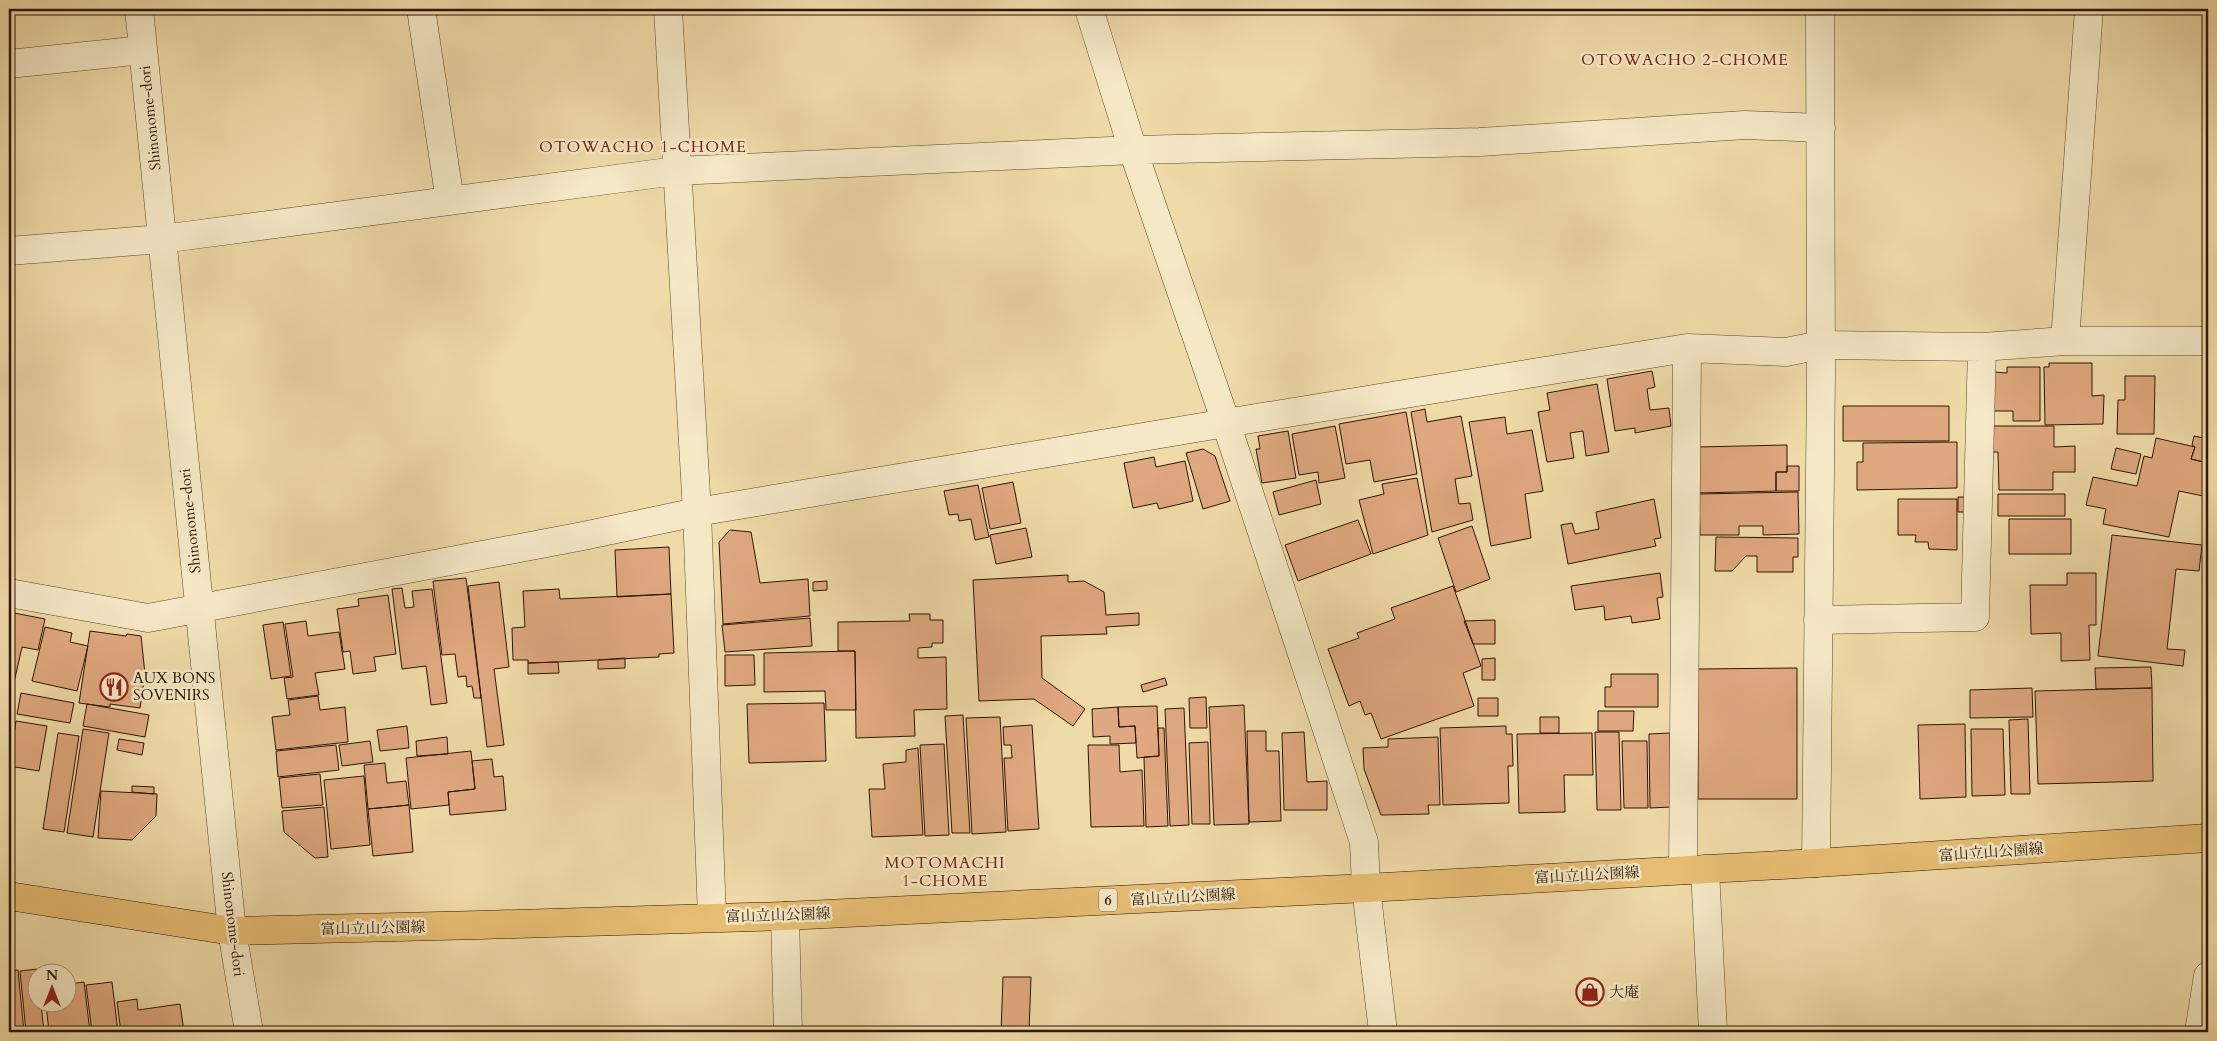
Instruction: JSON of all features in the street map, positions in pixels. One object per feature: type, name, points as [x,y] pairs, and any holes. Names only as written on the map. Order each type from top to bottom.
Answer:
[{"type":"main road","name":"富山立山公園線","points":[[13,899],[232,931],[785,916],[1816,864],[2208,838]]},
{"type":"street","name":"Shinonome-dori","points":[[139,9],[232,931],[248,1032]]},
{"type":"street","points":[[421,9],[450,201]]},
{"type":"street","points":[[668,9],[676,171],[698,512],[712,917]]},
{"type":"street","points":[[1089,9],[1133,150],[1226,423],[1364,842],[1366,888],[1383,1032]]},
{"type":"street","points":[[1816,864],[1821,345],[1820,9]]},
{"type":"street","points":[[2065,341],[2089,9]]},
{"type":"street","points":[[9,64],[143,50]]},
{"type":"street","points":[[9,252],[162,239],[676,171],[1133,150],[1480,142],[1745,125],[1821,128]]},
{"type":"street","points":[[9,593],[148,618],[583,536],[698,512],[1687,348],[1786,352],[1821,345],[1982,347],[2065,341],[2208,341]]},
{"type":"street","points":[[1818,620],[1975,618],[1982,347]]},
{"type":"street","points":[[1687,348],[1694,870],[1712,1032]]},
{"type":"street","points":[[785,916],[788,1032]]},
{"type":"street","points":[[2199,1032],[2208,976]]},
{"type":"building","points":[[2049,363],[2092,363],[2092,396],[2104,395],[2103,424],[2045,425],[2044,367],[2049,367]]},
{"type":"building","points":[[2007,367],[2040,367],[2040,421],[2013,421],[2013,411],[1993,411],[1994,372],[2007,373]]},
{"type":"building","points":[[1652,371],[1655,387],[1647,389],[1650,410],[1669,408],[1671,426],[1635,433],[1635,428],[1615,431],[1607,379]]},
{"type":"building","points":[[2125,376],[2155,376],[2154,434],[2117,434],[2118,400],[2125,400]]},
{"type":"building","points":[[1597,384],[1609,452],[1586,456],[1583,431],[1570,433],[1574,458],[1547,462],[1538,412],[1550,410],[1547,393]]},
{"type":"building","points":[[1843,406],[1949,406],[1949,441],[1843,441]]},
{"type":"building","points":[[1425,409],[1427,422],[1461,416],[1472,476],[1455,479],[1459,504],[1470,503],[1473,520],[1432,532],[1411,412]]},
{"type":"building","points":[[1406,412],[1417,474],[1374,482],[1370,460],[1346,464],[1339,424]]},
{"type":"building","points":[[1505,417],[1507,434],[1532,430],[1543,491],[1525,494],[1531,538],[1491,546],[1469,422]]},
{"type":"building","points":[[1335,426],[1345,478],[1319,483],[1318,472],[1299,475],[1292,434]]},
{"type":"building","points":[[1990,426],[2054,426],[2054,447],[2075,446],[2075,472],[2053,472],[2053,490],[1999,490],[1998,452],[1990,452]]},
{"type":"building","points":[[1288,431],[1296,478],[1262,483],[1256,449],[1260,449],[1258,436]]},
{"type":"building","points":[[2194,436],[2208,439],[2208,463],[2191,459],[2195,447],[2192,445]]},
{"type":"building","points":[[2156,438],[2195,447],[2191,459],[2208,463],[2208,497],[2179,491],[2169,537],[2103,524],[2106,509],[2086,505],[2093,477],[2137,486],[2144,456],[2152,458]]},
{"type":"building","points":[[1957,442],[1957,488],[1857,490],[1857,462],[1863,462],[1863,443]]},
{"type":"building","points":[[1787,445],[1787,472],[1776,472],[1776,491],[1698,493],[1697,447]]},
{"type":"building","points":[[2116,448],[2141,454],[2136,474],[2111,469]]},
{"type":"building","points":[[1203,449],[1215,456],[1230,501],[1203,509],[1186,453]]},
{"type":"building","points":[[1154,457],[1156,467],[1185,461],[1193,501],[1159,509],[1157,503],[1133,508],[1124,463]]},
{"type":"building","points":[[1787,466],[1799,466],[1799,491],[1776,491],[1776,472],[1787,472]]},
{"type":"building","points":[[1417,478],[1428,535],[1373,554],[1359,500],[1384,494],[1382,484]]},
{"type":"building","points":[[1316,480],[1321,504],[1279,515],[1273,492]]},
{"type":"building","points":[[1013,482],[1021,523],[990,529],[982,488]]},
{"type":"building","points":[[978,485],[989,537],[975,540],[971,519],[959,521],[958,514],[949,515],[944,491]]},
{"type":"building","points":[[1798,492],[1799,534],[1763,535],[1763,526],[1739,526],[1739,535],[1700,535],[1699,494]]},
{"type":"building","points":[[1998,494],[2065,494],[2065,516],[1998,516]]},
{"type":"building","points":[[1958,497],[1965,497],[1965,512],[1958,512]]},
{"type":"building","points":[[1654,499],[1661,538],[1654,539],[1656,546],[1568,564],[1561,525],[1572,523],[1575,534],[1599,529],[1596,512]]},
{"type":"building","points":[[1898,499],[1957,499],[1957,550],[1929,549],[1928,542],[1915,542],[1916,535],[1898,535]]},
{"type":"building","points":[[2009,519],[2071,519],[2071,554],[2009,554]]},
{"type":"building","points":[[1358,520],[1371,554],[1298,581],[1285,545]]},
{"type":"building","points":[[1472,526],[1490,579],[1456,592],[1438,538]]},
{"type":"building","points":[[1026,528],[1032,557],[996,564],[990,535]]},
{"type":"building","points":[[730,530],[751,532],[760,583],[808,579],[810,616],[723,624],[719,542]]},
{"type":"building","points":[[2112,535],[2202,545],[2199,571],[2176,569],[2167,649],[2185,650],[2183,666],[2098,656]]},
{"type":"building","points":[[1716,537],[1798,538],[1798,557],[1793,557],[1793,572],[1757,572],[1757,556],[1746,556],[1732,571],[1715,571]]},
{"type":"building","points":[[669,547],[671,594],[617,597],[615,550]]},
{"type":"building","points":[[1660,573],[1663,597],[1657,598],[1660,619],[1632,623],[1631,616],[1605,620],[1604,606],[1575,610],[1571,586]]},
{"type":"building","points":[[2067,573],[2096,573],[2096,625],[2089,625],[2090,660],[2061,661],[2061,633],[2031,634],[2030,585],[2067,585]]},
{"type":"building","points":[[1068,575],[1068,582],[1084,581],[1104,592],[1106,615],[1139,613],[1139,625],[1106,627],[1107,634],[1041,636],[1042,678],[1085,709],[1073,726],[1034,699],[979,701],[973,580]]},
{"type":"building","points":[[466,578],[481,698],[474,698],[472,686],[467,687],[466,676],[458,677],[455,654],[442,655],[433,581]]},
{"type":"building","points":[[827,581],[827,590],[813,591],[813,582]]},
{"type":"building","points":[[499,582],[509,667],[494,669],[504,745],[487,747],[468,586]]},
{"type":"building","points":[[1453,586],[1481,666],[1463,673],[1474,706],[1381,739],[1371,713],[1365,715],[1360,701],[1349,706],[1328,649],[1359,638],[1357,633],[1395,619],[1391,608]]},
{"type":"building","points":[[402,588],[405,608],[414,607],[412,591],[432,589],[447,703],[431,705],[426,666],[402,669],[392,589]]},
{"type":"building","points":[[559,589],[560,599],[671,594],[674,653],[659,654],[659,657],[558,662],[528,663],[528,660],[513,660],[512,628],[525,627],[523,591]]},
{"type":"building","points":[[388,595],[396,654],[374,657],[376,671],[353,674],[350,651],[343,652],[337,609],[359,606],[358,599]]},
{"type":"building","points":[[9,612],[45,619],[38,650],[22,647],[11,696],[9,695]]},
{"type":"building","points":[[909,614],[930,614],[930,620],[943,620],[943,643],[932,643],[932,647],[918,648],[918,658],[946,657],[947,709],[914,710],[915,736],[856,738],[855,651],[838,651],[838,622],[910,621]]},
{"type":"building","points":[[810,618],[812,646],[725,652],[722,625]]},
{"type":"building","points":[[1495,620],[1495,644],[1473,644],[1464,621]]},
{"type":"building","points":[[306,621],[308,636],[339,632],[345,669],[315,673],[319,695],[287,699],[284,678],[293,677],[285,624]]},
{"type":"building","points":[[283,622],[291,676],[271,679],[263,625]]},
{"type":"building","points":[[45,627],[72,633],[70,642],[88,646],[77,691],[32,681]]},
{"type":"building","points":[[90,631],[141,636],[145,674],[140,708],[110,704],[110,707],[79,703]]},
{"type":"building","points":[[855,651],[856,710],[826,710],[825,691],[764,692],[764,653]]},
{"type":"building","points":[[725,655],[754,655],[755,685],[725,686]]},
{"type":"building","points":[[625,658],[625,668],[598,669],[598,660]]},
{"type":"building","points":[[1495,658],[1495,680],[1482,680],[1482,659]]},
{"type":"building","points":[[558,662],[559,673],[528,674],[528,663]]},
{"type":"building","points":[[2151,667],[2152,688],[2096,689],[2095,668]]},
{"type":"building","points":[[1797,668],[1797,799],[1698,799],[1698,669]]},
{"type":"building","points":[[1611,674],[1658,674],[1658,707],[1605,707],[1605,687],[1611,687]]},
{"type":"building","points":[[1165,678],[1167,685],[1143,692],[1141,685]]},
{"type":"building","points":[[2032,688],[2033,717],[1970,718],[1970,690]]},
{"type":"building","points":[[2152,688],[2153,781],[2038,784],[2035,691]]},
{"type":"building","points":[[21,693],[74,703],[70,723],[17,714]]},
{"type":"building","points":[[318,696],[320,710],[345,707],[348,742],[276,750],[272,717],[290,715],[288,700]]},
{"type":"building","points":[[1206,697],[1207,728],[1190,728],[1189,698]]},
{"type":"building","points":[[1478,698],[1498,698],[1498,716],[1478,716]]},
{"type":"building","points":[[824,703],[826,761],[749,763],[747,704]]},
{"type":"building","points":[[87,704],[149,715],[145,737],[83,726]]},
{"type":"building","points":[[1244,705],[1249,824],[1214,825],[1209,707]]},
{"type":"building","points":[[1157,706],[1159,756],[1137,758],[1135,726],[1119,727],[1118,707]]},
{"type":"building","points":[[1118,707],[1119,727],[1135,726],[1136,743],[1110,744],[1110,736],[1093,737],[1092,709]]},
{"type":"building","points":[[1184,708],[1189,825],[1170,826],[1165,709]]},
{"type":"building","points":[[1598,711],[1634,711],[1633,731],[1598,731]]},
{"type":"building","points":[[963,715],[970,833],[952,833],[945,716]]},
{"type":"building","points":[[1000,717],[1006,832],[972,834],[966,718]]},
{"type":"building","points":[[1540,717],[1559,717],[1559,733],[1540,733]]},
{"type":"building","points":[[2028,719],[2030,794],[2011,794],[2009,720]]},
{"type":"building","points":[[16,721],[47,726],[39,771],[9,766]]},
{"type":"building","points":[[1965,724],[1966,797],[1920,799],[1918,725]]},
{"type":"building","points":[[1032,725],[1039,829],[1008,831],[1004,758],[1012,758],[1011,745],[1004,745],[1003,727]]},
{"type":"building","points":[[407,726],[409,748],[380,751],[377,730]]},
{"type":"building","points":[[1506,726],[1506,734],[1512,734],[1513,766],[1508,766],[1509,803],[1443,805],[1440,728]]},
{"type":"building","points":[[1158,728],[1164,728],[1168,826],[1146,827],[1144,757],[1159,756]]},
{"type":"building","points":[[83,729],[109,733],[93,837],[67,833]]},
{"type":"building","points":[[1971,729],[2003,729],[2005,795],[1972,796]]},
{"type":"building","points":[[1247,731],[1266,731],[1266,751],[1279,751],[1281,821],[1249,822]]},
{"type":"building","points":[[1304,732],[1307,782],[1327,781],[1327,810],[1284,810],[1282,733]]},
{"type":"building","points":[[1595,732],[1619,732],[1621,810],[1597,810]]},
{"type":"building","points":[[58,733],[79,736],[64,832],[43,829]]},
{"type":"building","points":[[1592,733],[1593,775],[1564,775],[1565,812],[1519,813],[1517,734]]},
{"type":"building","points":[[1670,733],[1671,807],[1650,808],[1649,734]]},
{"type":"building","points":[[447,737],[448,754],[417,756],[416,741]]},
{"type":"building","points":[[1438,737],[1440,805],[1428,805],[1429,814],[1381,815],[1364,769],[1363,748],[1388,747],[1388,739]]},
{"type":"building","points":[[119,739],[144,743],[142,755],[117,750]]},
{"type":"building","points":[[370,741],[373,762],[342,766],[339,745]]},
{"type":"building","points":[[1622,741],[1647,741],[1648,808],[1624,808]]},
{"type":"building","points":[[1208,742],[1210,824],[1192,824],[1189,743]]},
{"type":"building","points":[[944,744],[949,835],[925,836],[920,745]]},
{"type":"building","points":[[336,745],[339,770],[278,777],[276,751]]},
{"type":"building","points":[[1088,745],[1119,745],[1120,772],[1142,770],[1144,826],[1091,827]]},
{"type":"building","points":[[918,748],[923,835],[872,837],[869,789],[885,789],[883,764],[906,762],[906,750]]},
{"type":"building","points":[[471,751],[475,789],[448,792],[449,805],[411,809],[406,758]]},
{"type":"building","points":[[492,759],[494,777],[503,776],[506,810],[450,815],[448,792],[475,789],[472,761]]},
{"type":"building","points":[[385,763],[387,783],[406,781],[409,805],[368,809],[364,765]]},
{"type":"building","points":[[320,774],[323,805],[282,808],[279,778]]},
{"type":"building","points":[[364,776],[370,845],[331,849],[324,780]]},
{"type":"building","points":[[132,786],[154,787],[154,794],[132,792]]},
{"type":"building","points":[[101,791],[157,794],[156,816],[132,840],[98,838]]},
{"type":"building","points":[[409,805],[413,852],[373,856],[368,809]]},
{"type":"building","points":[[324,807],[328,857],[315,858],[284,832],[282,811]]},
{"type":"building","points":[[18,970],[24,1032],[9,1032],[9,971]]},
{"type":"building","points":[[28,970],[28,1014],[42,1014],[44,1032],[26,1032],[20,971]]},
{"type":"building","points":[[1003,977],[1031,977],[1029,1032],[1001,1032]]},
{"type":"building","points":[[84,982],[90,1032],[49,1032],[47,1014],[78,1014],[78,983]]},
{"type":"building","points":[[112,982],[118,1032],[92,1032],[86,985]]},
{"type":"building","points":[[137,999],[138,1010],[180,1004],[184,1032],[121,1032],[117,1002]]},
{"type":"place","name":"AUX BONS SOVENIRS","points":[[114,687]]},
{"type":"place","name":"大庵","points":[[1590,992]]},
{"type":"district","name":"OTOWACHO 2-CHOME","points":[[1685,59]]},
{"type":"district","name":"OTOWACHO 1-CHOME","points":[[643,146]]},
{"type":"district","name":"MOTOMACHI 1-CHOME","points":[[945,871]]}]
